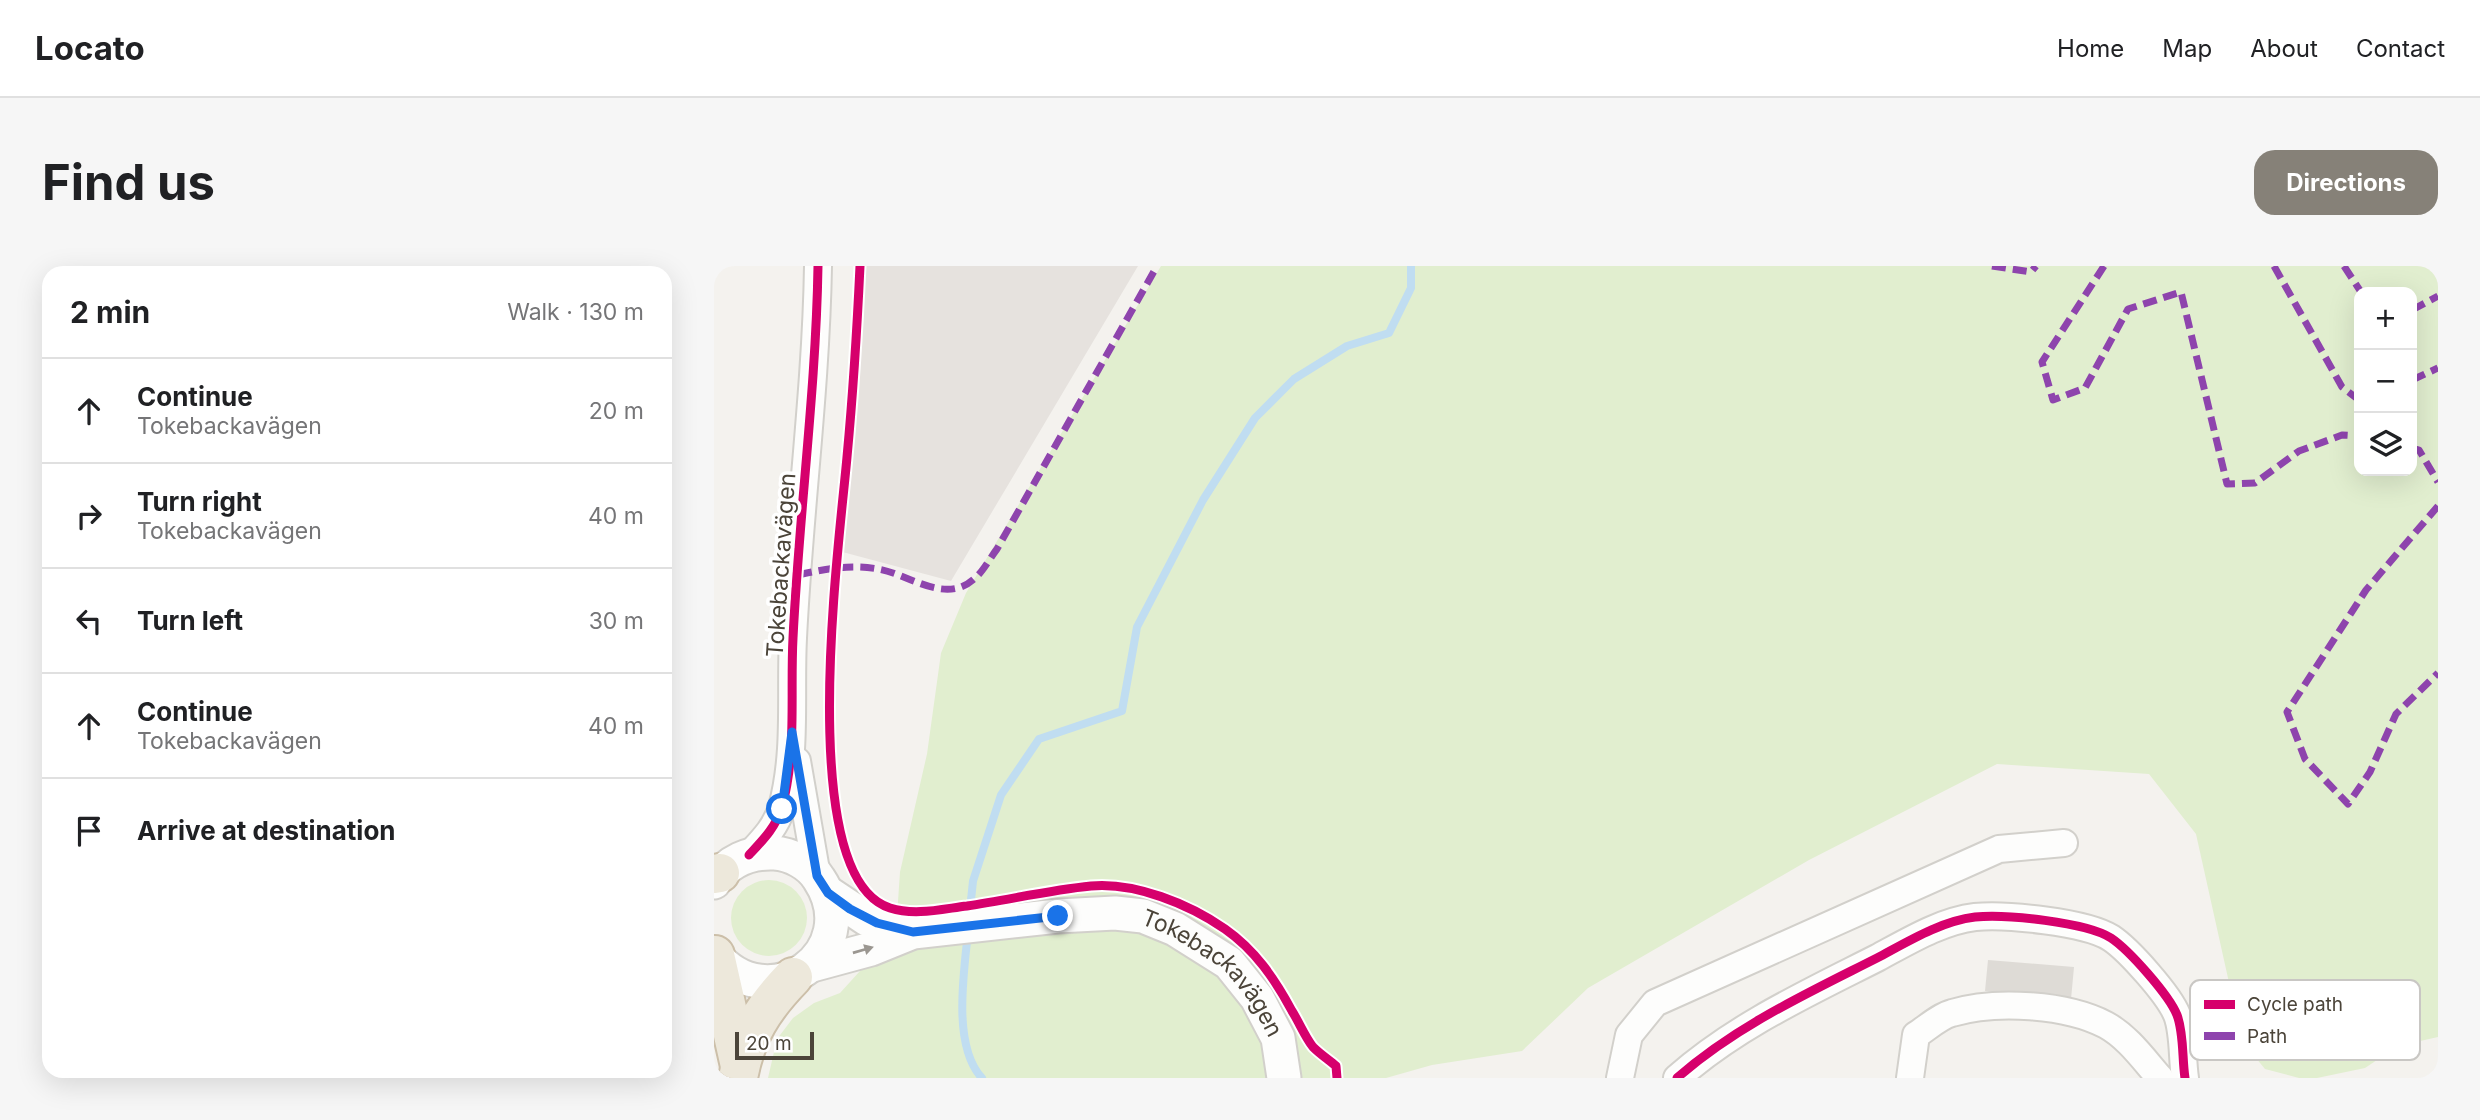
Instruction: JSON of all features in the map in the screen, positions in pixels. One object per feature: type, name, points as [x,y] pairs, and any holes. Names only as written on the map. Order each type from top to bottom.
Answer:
[{"type":"highway","points":[[714,955],[739,1072]]},
{"type":"highway","points":[[739,1072],[766,1005],[803,971]]},
{"type":"street","name":"Tokebackavägen","points":[[724,871],[776,824],[782,809],[792,732],[793,638],[817,349],[818,266]]},
{"type":"street","name":"Tokebackavägen","points":[[792,732],[823,884]]},
{"type":"street","points":[[1620,1078],[1629,1035],[1655,1003],[1998,849],[2064,842]]},
{"type":"street","points":[[724,871],[779,853],[794,858],[867,919],[913,932]]},
{"type":"street","points":[[803,971],[824,949],[831,931],[832,912],[823,884]]},
{"type":"street","name":"Tokebackavägen","points":[[714,955],[730,971],[750,980],[772,982],[913,932],[1015,919],[1115,913],[1143,916],[1196,940],[1229,963],[1257,998],[1278,1038],[1284,1078]]},
{"type":"street","points":[[1677,1078],[1702,1056],[1753,1023],[1894,949],[1947,924],[1974,917],[2007,917],[2067,925],[2111,938],[2157,984],[2177,1015],[2185,1078]]},
{"type":"street","points":[[1910,1078],[1916,1035],[1951,1013],[2005,1004],[2076,1014],[2106,1025],[2129,1042],[2160,1078]]},
{"type":"shaded area","points":[[858,266],[1138,266],[951,581],[835,550],[858,298]]},
{"type":"green space","points":[[1161,266],[2438,266],[2438,1037],[2420,1041],[2420,980],[2228,980],[2196,834],[2149,774],[1997,764],[1809,860],[1588,988],[1522,1051],[1432,1065],[1386,1078],[768,1078],[777,1039],[793,1018],[814,1003],[840,993],[870,960],[897,916],[900,872],[927,754],[941,653],[966,593]]},
{"type":"green space","points":[[762,880],[776,880],[790,886],[801,897],[807,918],[804,933],[796,945],[776,956],[762,956],[748,950],[737,939],[731,925],[731,911],[737,897],[748,886]]},
{"type":"green space","points":[[2258,1060],[2377,1060],[2365,1068],[2317,1078],[2299,1078],[2265,1069]]},
{"type":"building","points":[[1988,960],[2074,967],[2071,999],[1985,991]]},
{"type":"waterway","points":[[969,919],[973,881],[1001,795],[1039,739],[1122,711],[1137,627],[1203,500],[1255,418],[1294,379],[1347,346],[1389,333],[1411,288],[1411,266]]},
{"type":"waterway","points":[[968,932],[963,987],[963,1028],[973,1064],[982,1078]]},
{"type":"marked path","points":[[798,575],[838,568],[868,568],[890,572],[939,589],[963,586],[974,579],[997,549],[1157,266]]},
{"type":"marked path","points":[[1992,266],[2031,272],[2036,266]]},
{"type":"marked path","points":[[2104,266],[2042,362],[2053,400],[2085,388],[2128,309],[2181,292],[2227,484],[2255,483],[2299,451],[2342,435],[2354,436]]},
{"type":"marked path","points":[[2274,266],[2342,387],[2354,396]]},
{"type":"marked path","points":[[2344,266],[2358,287]]},
{"type":"marked path","points":[[2417,307],[2438,296]]},
{"type":"marked path","points":[[2417,378],[2438,368]]},
{"type":"marked path","points":[[2417,449],[2438,482]]},
{"type":"marked path","points":[[2438,506],[2366,590],[2287,712],[2305,759],[2348,804],[2370,772],[2396,714],[2438,673]]},
{"type":"cycle path","points":[[749,855],[776,821],[782,807],[790,765],[793,638],[814,359],[818,266]]},
{"type":"cycle path","points":[[860,266],[832,627],[830,701],[832,773],[841,836],[860,883],[890,908],[909,911],[948,909],[1091,886],[1143,891],[1178,903],[1225,929],[1255,956],[1279,988],[1307,1039],[1336,1066],[1337,1078]]},
{"type":"cycle path","points":[[1677,1078],[1748,1026],[1912,939],[1962,919],[1988,916],[2065,924],[2099,932],[2119,944],[2138,962],[2173,1006],[2182,1038],[2185,1078]]},
{"type":"route","points":[[782,809],[792,732],[817,876],[828,893],[850,909],[877,923],[913,932],[1058,916]]}]
